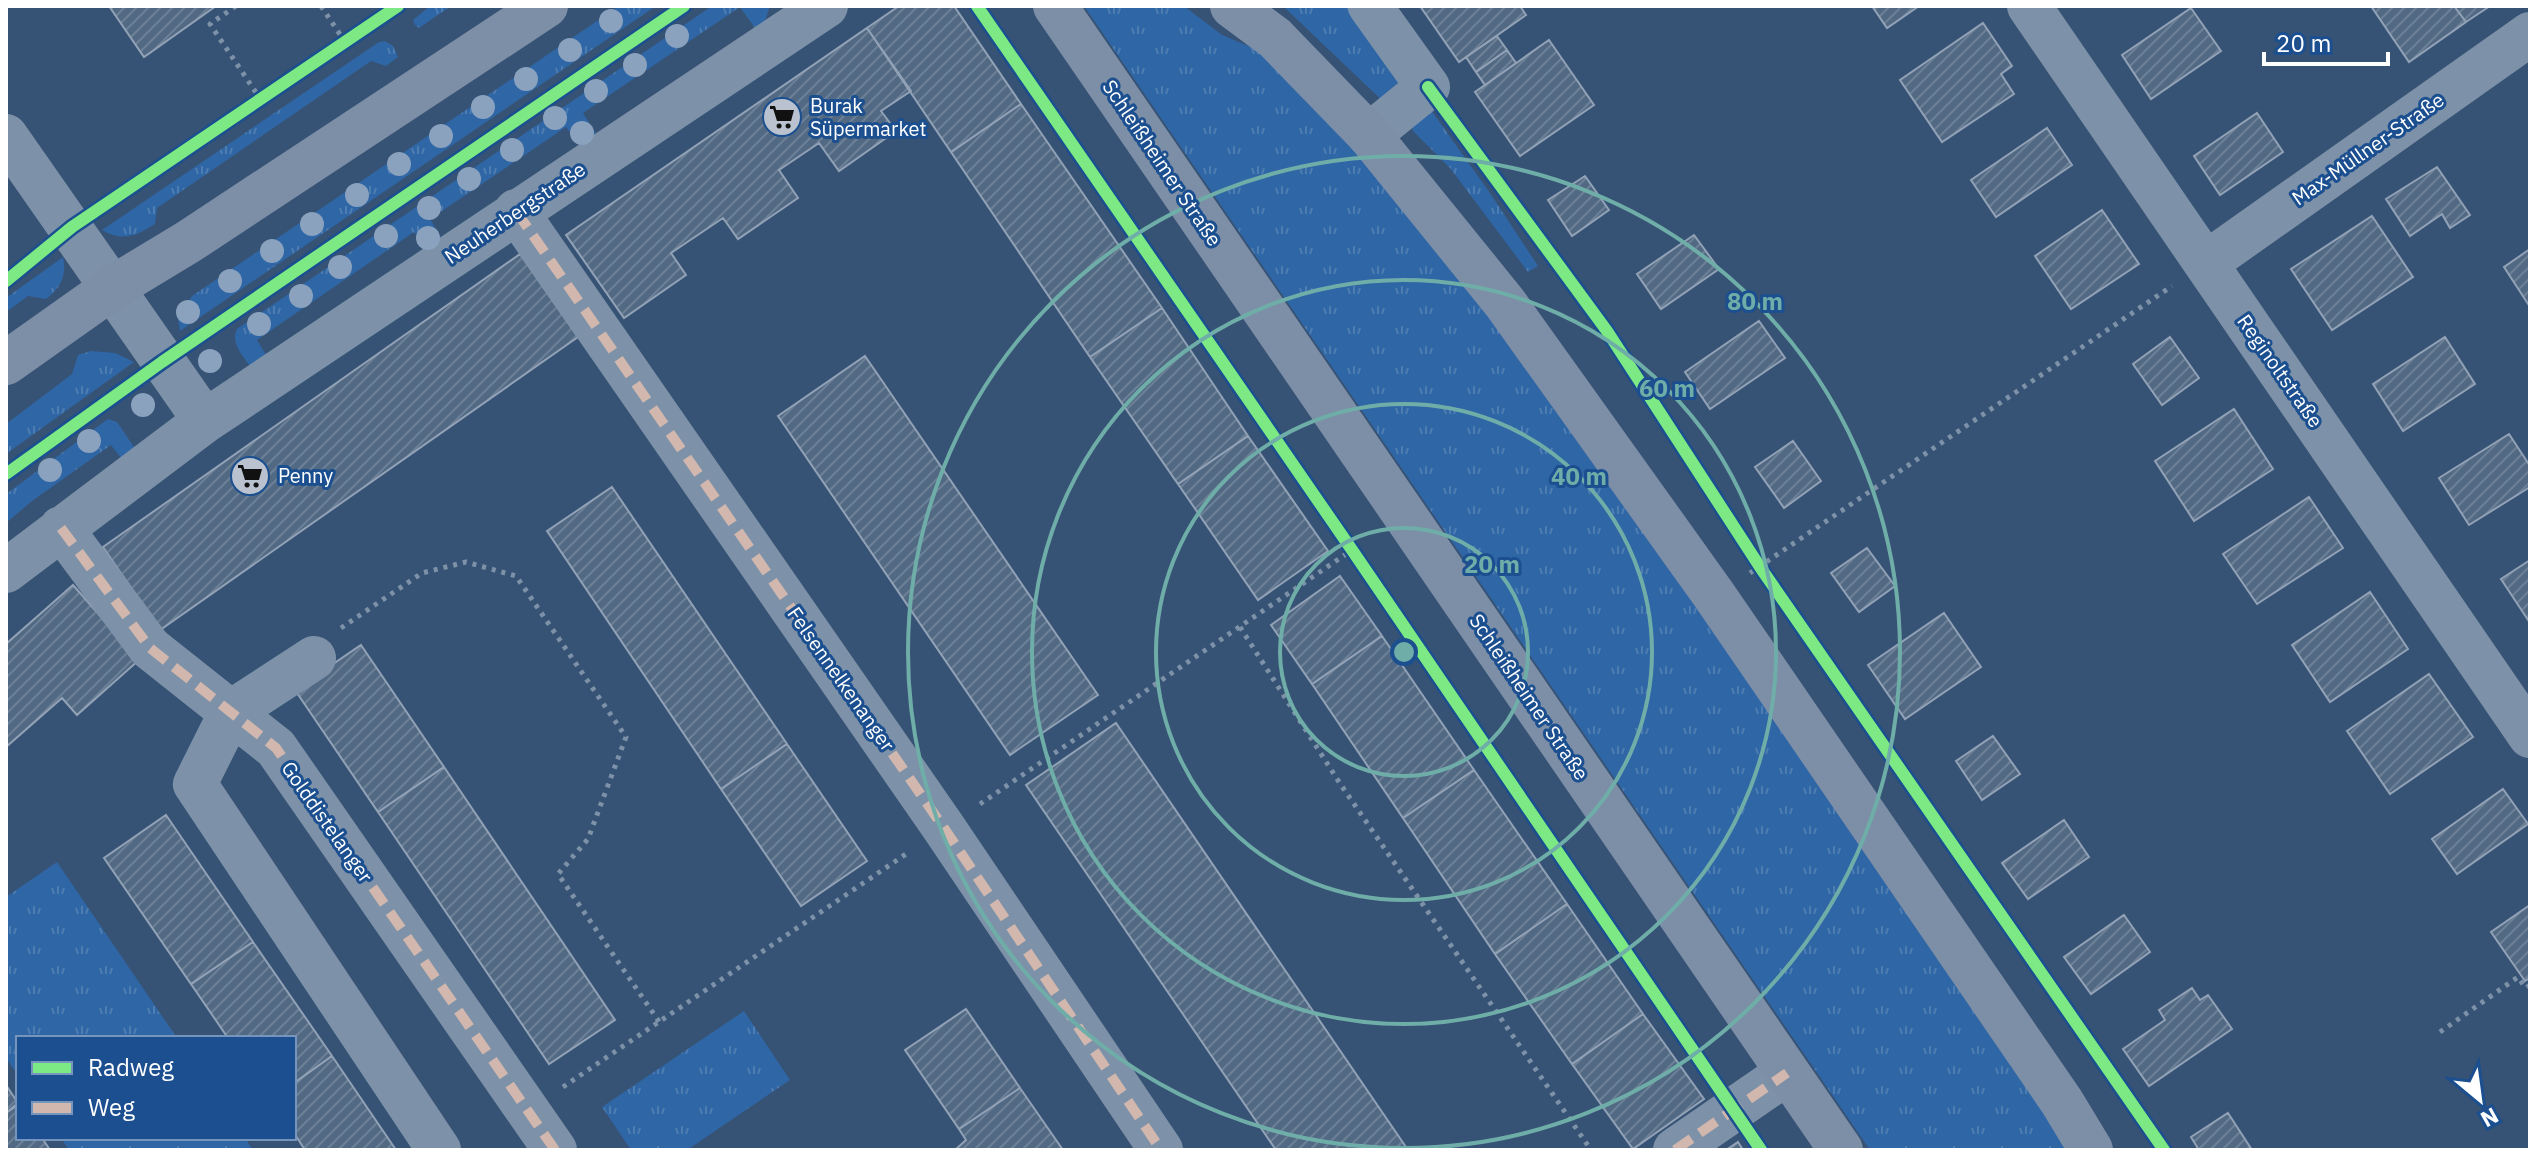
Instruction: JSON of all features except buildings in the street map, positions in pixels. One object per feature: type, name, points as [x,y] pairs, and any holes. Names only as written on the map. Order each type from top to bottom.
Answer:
[{"type":"main road","points":[[6,363],[112,288],[188,242],[546,6]]},
{"type":"main road","name":"Schleißheimer Straße","points":[[1055,6],[1841,1150]]},
{"type":"main road","points":[[1232,6],[1275,38],[1369,135],[1505,303],[1714,595],[2062,1102],[2091,1150]]},
{"type":"street","name":"Neuherbergstraße","points":[[6,571],[205,421],[826,6]]},
{"type":"street","points":[[1369,135],[1428,87],[1370,6]]},
{"type":"street","name":"Reginoltstraße","points":[[2029,6],[2524,715]]},
{"type":"street","name":"Max-Müllner-Straße","points":[[2206,263],[2530,34]]},
{"type":"street","points":[[6,136],[205,421]]},
{"type":"street","name":"Felsennelkenanger","points":[[516,211],[944,828],[1161,1150]]},
{"type":"street","name":"Golddistelanger","points":[[61,528],[150,648],[276,748],[555,1150]]},
{"type":"street","points":[[314,658],[231,712],[195,784],[439,1150]]},
{"type":"street","points":[[1675,1150],[1787,1073]]},
{"type":"path","points":[[236,6],[210,24],[261,100]]},
{"type":"path","points":[[321,6],[345,42]]},
{"type":"path","points":[[1714,595],[1760,567],[2206,263]]},
{"type":"path","points":[[314,658],[331,634],[422,573],[466,562],[516,576],[626,737],[588,839],[558,874],[660,1023]]},
{"type":"path","points":[[1240,627],[1339,782],[1591,1150]]},
{"type":"path","points":[[2440,1032],[2518,977],[2526,988],[2530,985]]},
{"type":"green space","points":[[430,6],[451,6],[419,28],[413,20]]},
{"type":"green space","points":[[619,6],[656,6],[180,331],[178,319],[192,296]]},
{"type":"green space","points":[[712,6],[770,6],[765,21],[755,28],[740,7],[583,113],[598,137],[581,147],[566,127],[430,219],[445,244],[429,253],[414,232],[257,340],[272,365],[257,375],[237,347],[237,329]]},
{"type":"green space","points":[[1084,6],[1184,6],[1222,35],[1253,48],[1275,62],[1365,155],[1530,355],[2072,1150],[1870,1150]]},
{"type":"green space","points":[[1283,6],[1354,6],[1413,89],[1389,107]]},
{"type":"green space","points":[[385,41],[393,46],[398,57],[386,66],[371,61],[157,208],[155,224],[142,232],[123,237],[102,230],[379,42]]},
{"type":"green space","points":[[1426,103],[1538,266],[1528,272],[1450,168],[1413,131],[1410,120]]},
{"type":"green space","points":[[63,257],[63,275],[51,295],[46,299],[28,296],[6,312],[6,298]]},
{"type":"green space","points":[[91,351],[115,353],[134,362],[6,454],[6,424],[72,374],[78,355]]},
{"type":"green space","points":[[108,419],[117,422],[140,456],[128,467],[111,445],[6,523],[6,494]]},
{"type":"green space","points":[[57,862],[176,1036],[16,1036],[16,1072],[6,1058],[6,897]]},
{"type":"green space","points":[[744,1011],[790,1080],[687,1150],[631,1150],[602,1107]]},
{"type":"green space","points":[[62,1140],[246,1140],[253,1150],[69,1150]]},
{"type":"marked path","points":[[516,211],[944,828],[1161,1150]]},
{"type":"marked path","points":[[61,528],[150,648],[276,748],[555,1150]]},
{"type":"marked path","points":[[1675,1150],[1787,1073]]},
{"type":"cycle path","points":[[6,281],[72,227],[398,6]]},
{"type":"cycle path","points":[[6,474],[162,362],[684,6]]},
{"type":"cycle path","points":[[977,6],[1761,1150]]},
{"type":"cycle path","points":[[1428,87],[1607,331],[1760,567],[2164,1150]]},
{"type":"place","name":"Burak Süpermarket","points":[[782,117]]},
{"type":"place","name":"Penny","points":[[250,476]]}]
